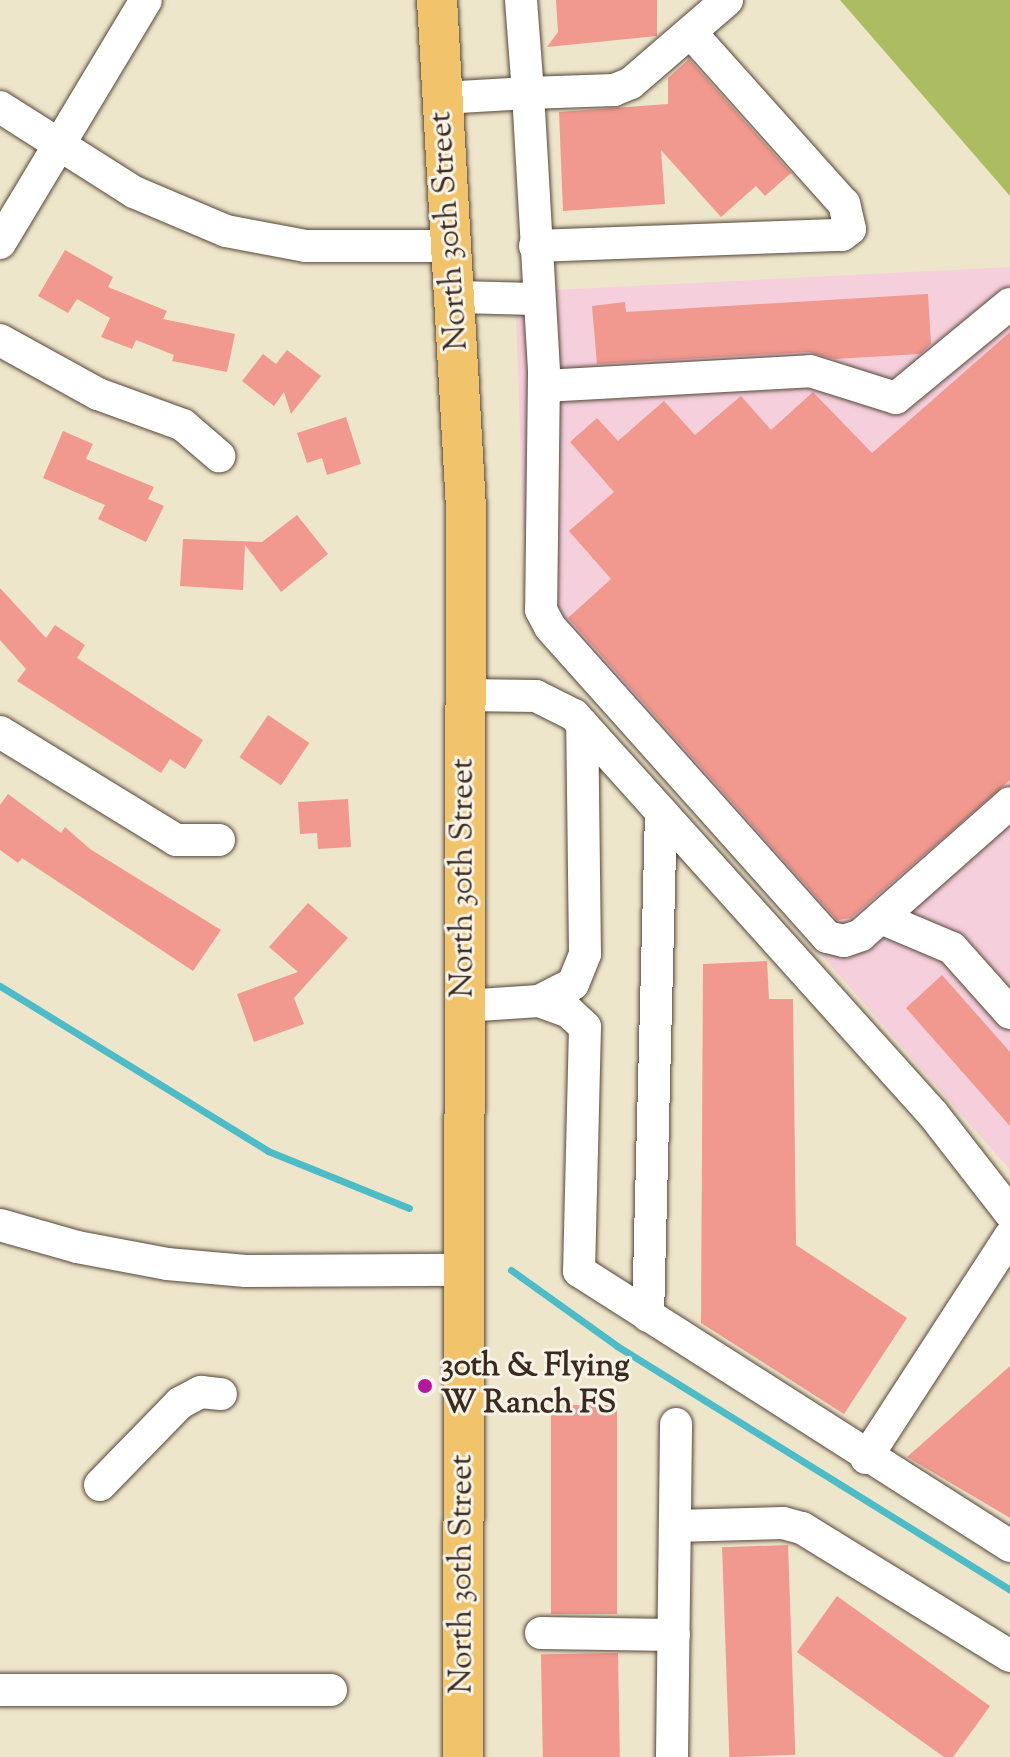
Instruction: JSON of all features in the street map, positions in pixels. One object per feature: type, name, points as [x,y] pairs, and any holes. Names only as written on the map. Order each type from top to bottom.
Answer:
[{"type":"main road","name":"North 30th Street","points":[[437,0],[466,507],[463,1757]]},
{"type":"street","points":[[0,243],[146,0]]},
{"type":"street","points":[[521,0],[544,386],[541,610],[550,627],[827,937],[844,941],[861,935],[1010,803]]},
{"type":"street","points":[[442,98],[614,90],[631,83],[727,0]]},
{"type":"street","points":[[535,246],[842,235],[850,229],[844,204],[691,33]]},
{"type":"street","points":[[0,107],[134,192],[226,231],[306,246],[450,246]]},
{"type":"street","points":[[455,297],[537,299]]},
{"type":"street","points":[[544,386],[810,371],[896,398],[1010,304]]},
{"type":"street","points":[[0,340],[98,394],[183,425],[219,456]]},
{"type":"street","points":[[465,695],[536,696],[554,701],[582,724],[933,1114],[1010,1213]]},
{"type":"street","points":[[464,1006],[539,1001],[573,984],[585,954],[582,724]]},
{"type":"street","points":[[0,732],[176,840],[219,840]]},
{"type":"street","points":[[648,1316],[661,812]]},
{"type":"street","points":[[881,918],[952,948],[1010,1013]]},
{"type":"street","points":[[539,1001],[569,1012],[585,1027],[579,1271],[866,1458],[1010,1546]]},
{"type":"street","points":[[0,1225],[77,1247],[167,1264],[246,1271],[463,1270]]},
{"type":"street","points":[[866,1458],[1010,1236]]},
{"type":"street","points":[[100,1485],[180,1403],[201,1392],[221,1394]]},
{"type":"street","points":[[672,1757],[676,1424]]},
{"type":"street","points":[[676,1526],[783,1523],[802,1528],[1010,1656]]},
{"type":"street","points":[[541,1633],[674,1635]]},
{"type":"street","points":[[0,1690],[331,1690]]},
{"type":"shaded area","points":[[1010,267],[1010,1170],[527,619],[515,292]]},
{"type":"green space","points":[[840,0],[1010,0],[1010,196]]},
{"type":"building","points":[[556,0],[657,0],[657,36],[547,47],[558,32]]},
{"type":"building","points":[[689,59],[791,173],[765,196],[756,186],[721,217],[661,150],[665,204],[563,211],[559,112],[668,104],[668,78]]},
{"type":"building","points":[[65,250],[113,277],[108,287],[167,311],[163,319],[235,334],[227,372],[172,361],[174,355],[136,340],[132,349],[101,337],[110,318],[77,299],[68,313],[38,296]]},
{"type":"building","points":[[928,294],[931,344],[920,354],[835,359],[809,352],[597,364],[592,306],[625,302],[626,312]]},
{"type":"building","points":[[1010,332],[1010,780],[851,918],[837,920],[568,618],[611,579],[569,531],[614,492],[570,442],[597,418],[618,441],[664,401],[695,435],[741,396],[771,430],[813,392],[872,453]]},
{"type":"building","points":[[287,350],[321,376],[291,414],[284,392],[274,406],[242,381],[263,354],[276,364]]},
{"type":"building","points":[[346,417],[361,464],[327,475],[322,458],[307,463],[297,433]]},
{"type":"building","points":[[63,431],[93,444],[86,459],[154,487],[148,499],[164,506],[146,542],[98,519],[105,505],[43,478]]},
{"type":"building","points":[[297,515],[328,554],[281,592],[245,545],[243,590],[180,586],[183,539],[262,542]]},
{"type":"building","points":[[0,588],[46,638],[55,625],[85,645],[77,658],[203,740],[185,769],[170,759],[161,773],[17,681],[26,669],[0,640]]},
{"type":"building","points":[[268,715],[309,743],[281,785],[239,757]]},
{"type":"building","points":[[8,794],[61,833],[65,827],[90,849],[221,930],[193,971],[22,858],[18,863],[0,850],[0,805]]},
{"type":"building","points":[[348,799],[351,847],[318,849],[317,833],[300,834],[298,802]]},
{"type":"building","points":[[308,903],[348,938],[294,998],[304,1024],[254,1042],[237,994],[298,972],[269,947]]},
{"type":"building","points":[[767,961],[769,999],[793,999],[796,1245],[907,1318],[844,1414],[701,1323],[703,964]]},
{"type":"building","points":[[942,975],[1010,1052],[1010,1126],[906,1008]]},
{"type":"building","points":[[1010,1366],[1010,1518],[907,1457]]},
{"type":"building","points":[[551,1405],[617,1405],[617,1614],[551,1614]]},
{"type":"building","points":[[788,1545],[795,1755],[729,1757],[722,1547]]},
{"type":"building","points":[[837,1596],[990,1706],[953,1757],[944,1757],[797,1652]]},
{"type":"building","points":[[618,1653],[620,1757],[543,1757],[541,1654]]},
{"type":"waterway","points":[[0,986],[268,1151],[409,1208]]},
{"type":"waterway","points":[[511,1270],[617,1346],[1010,1590]]},
{"type":"place","name":"30th & Flying W Ranch FS","points":[[425,1386]]}]
